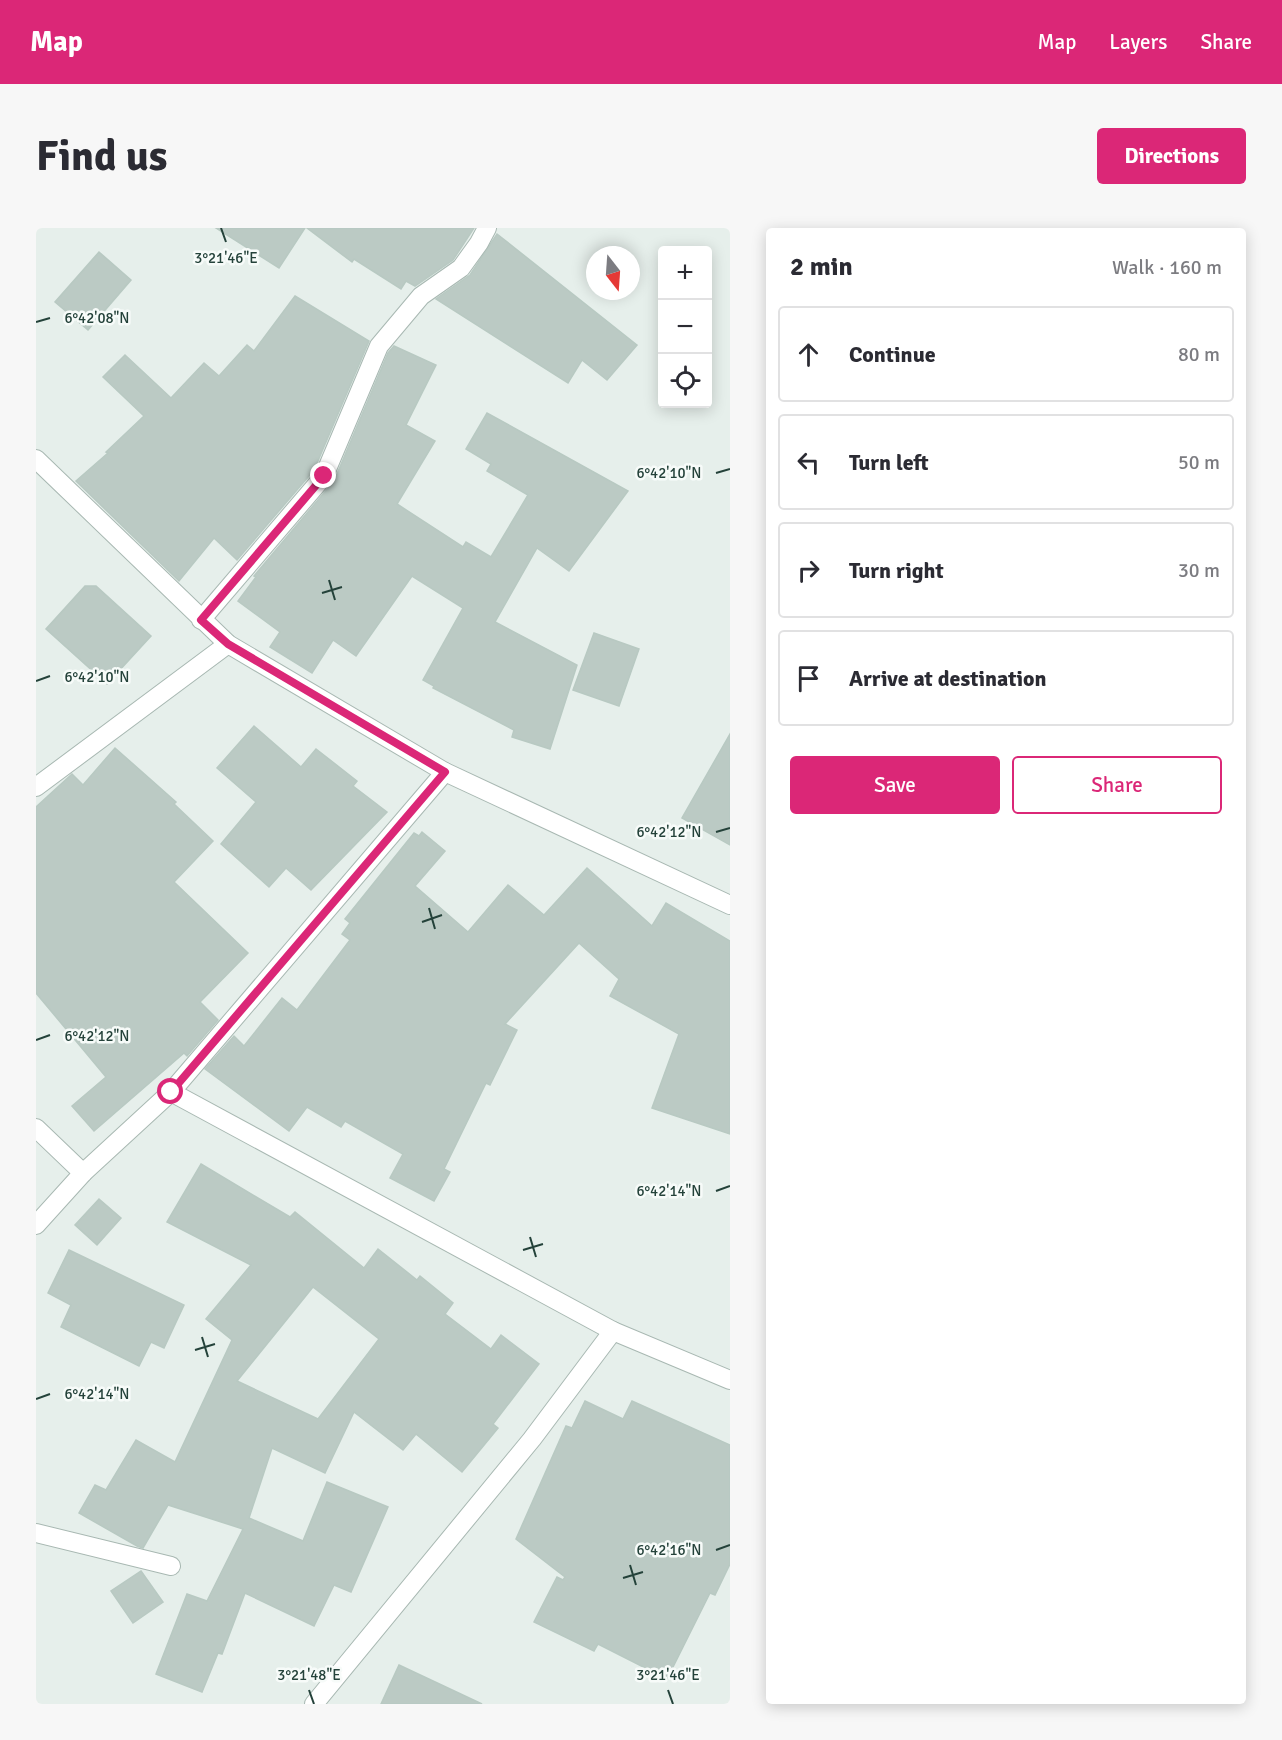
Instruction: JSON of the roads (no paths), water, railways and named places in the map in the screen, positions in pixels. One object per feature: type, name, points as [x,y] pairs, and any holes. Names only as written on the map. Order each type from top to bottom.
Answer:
[{"type":"street","points":[[201,620],[324,476],[379,346],[421,296],[460,268],[487,228]]},
{"type":"street","points":[[36,459],[228,644],[445,772],[730,905]]},
{"type":"street","points":[[36,787],[228,644]]},
{"type":"street","points":[[36,1225],[82,1173],[171,1092],[445,772]]},
{"type":"street","points":[[171,1092],[613,1331],[730,1380]]},
{"type":"street","points":[[36,1128],[82,1173]]},
{"type":"street","points":[[314,1704],[532,1439],[613,1331]]},
{"type":"street","points":[[36,1533],[171,1566]]}]
